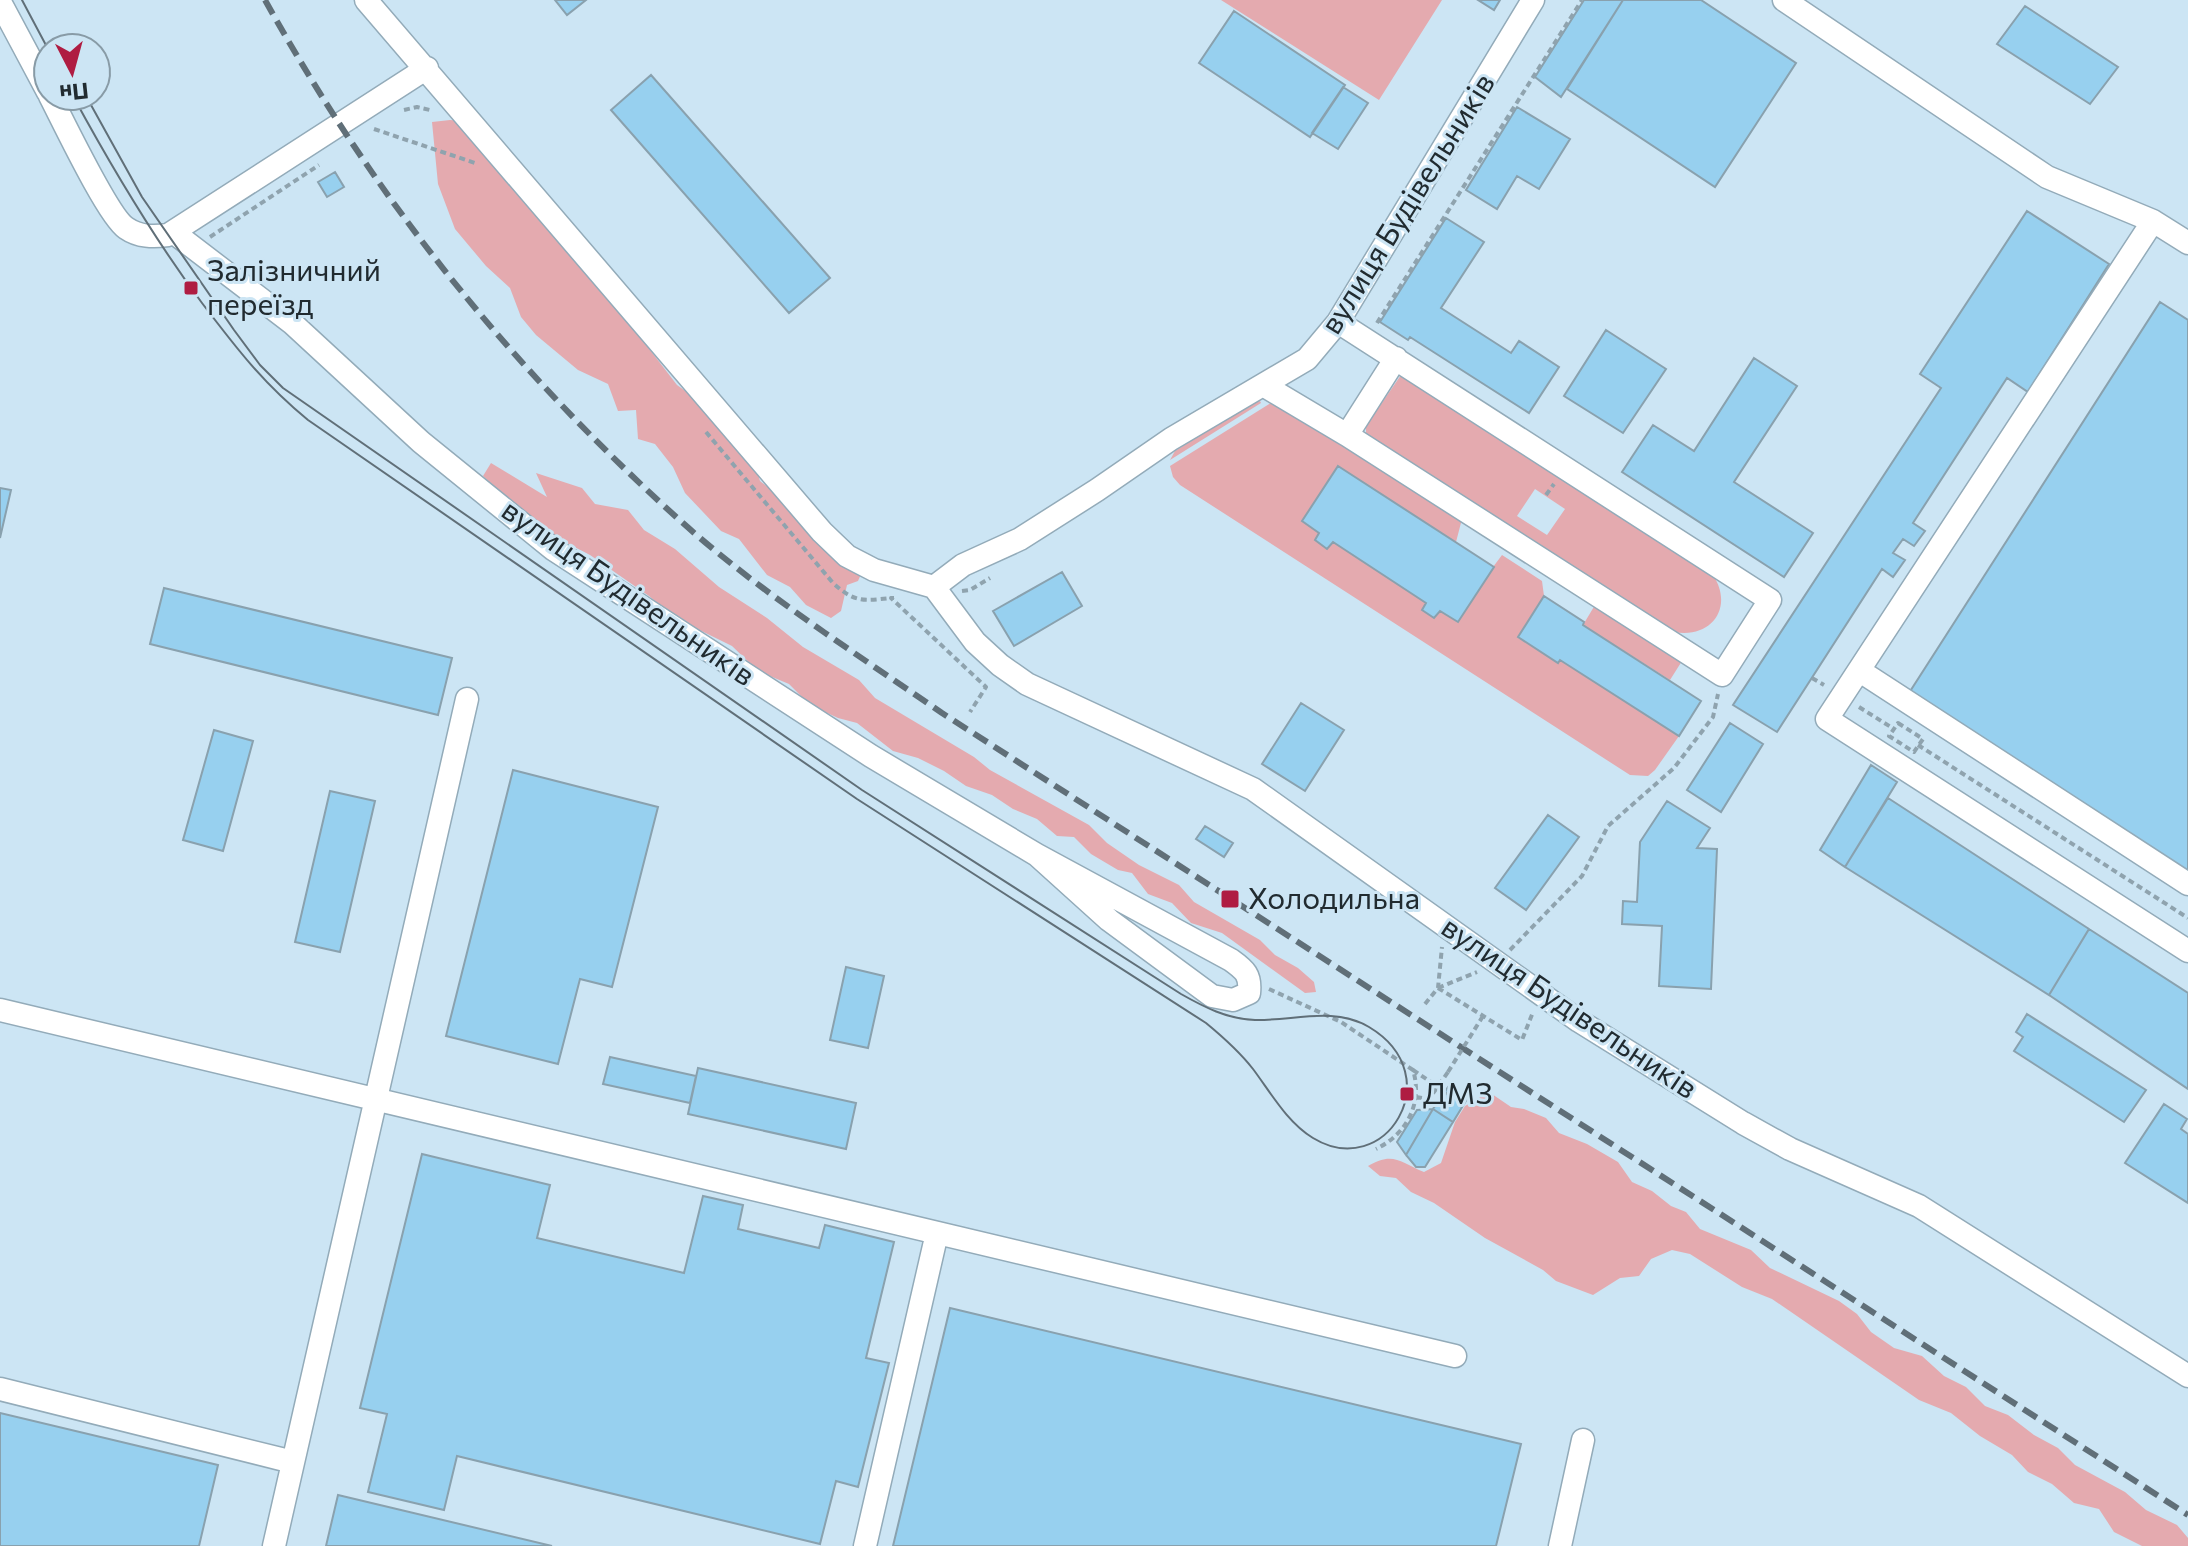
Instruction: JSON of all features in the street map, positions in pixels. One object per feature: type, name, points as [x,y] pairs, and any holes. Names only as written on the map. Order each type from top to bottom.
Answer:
[{"type":"street","points":[[366,0],[822,532],[847,556],[874,570],[934,587]]},
{"type":"street","name":"вулиця Будівельників","points":[[1533,0],[1338,322],[1307,359],[1171,439],[1020,539],[963,565],[934,587],[975,642],[1027,684],[1253,789],[1579,1021],[1790,1149],[1919,1206],[2188,1376]]},
{"type":"street","points":[[1784,0],[2047,177],[2153,221],[2188,243]]},
{"type":"street","points":[[0,2],[32,62]]},
{"type":"street","points":[[59,112],[122,227],[138,235],[168,235],[427,68]]},
{"type":"street","points":[[2153,221],[1827,719],[2188,951]]},
{"type":"street","name":"вулиця Будівельників","points":[[173,232],[292,323],[421,442],[553,549],[871,756],[1037,855],[1231,960],[1246,970],[1250,981],[1249,993],[1233,1000],[1212,996],[1109,920],[1037,855]]},
{"type":"street","points":[[1263,385],[1347,435],[1722,675],[1770,600],[1338,322]]},
{"type":"street","points":[[1347,435],[1396,358]]},
{"type":"street","points":[[1860,671],[2188,884]]},
{"type":"street","points":[[274,1546],[467,699]]},
{"type":"street","points":[[0,1010],[1455,1356]]},
{"type":"street","points":[[865,1546],[937,1233]]},
{"type":"street","points":[[0,1389],[293,1462]]},
{"type":"street","points":[[1560,1546],[1583,1440]]},
{"type":"path","points":[[394,116],[405,109],[417,107],[428,108],[437,115]]},
{"type":"path","points":[[362,137],[384,122]]},
{"type":"path","points":[[374,129],[481,165],[471,153]]},
{"type":"path","points":[[193,248],[325,162]]},
{"type":"path","points":[[702,428],[833,583],[849,597],[863,601],[891,598]]},
{"type":"path","points":[[1425,1004],[1438,988],[1497,964],[1582,876],[1608,826],[1674,768],[1713,717],[1722,675]]},
{"type":"path","points":[[1812,678],[1894,729]]},
{"type":"path","points":[[970,712],[986,687]]},
{"type":"path","points":[[1898,723],[1923,739],[1914,752],[1889,736],[1894,729],[1898,723]]},
{"type":"path","points":[[1918,745],[2188,918]]},
{"type":"path","points":[[1993,826],[2008,802]]},
{"type":"path","points":[[1438,988],[1444,925]]},
{"type":"path","points":[[1250,981],[1341,1022],[1450,1095]]},
{"type":"path","points":[[1438,988],[1522,1040],[1540,994]]},
{"type":"path","points":[[1416,1097],[1429,1099],[1483,1016]]},
{"type":"path","points":[[1376,1149],[1388,1143],[1413,1112],[1416,1081],[1413,1070]]},
{"type":"shaded area","points":[[1221,0],[1442,0],[1379,100]]},
{"type":"shaded area","points":[[462,121],[641,332],[647,346],[677,385],[705,405],[757,471],[760,481],[861,574],[858,581],[847,585],[841,611],[831,618],[806,605],[790,587],[767,575],[739,539],[721,531],[685,493],[673,467],[655,444],[638,439],[636,410],[618,411],[608,384],[578,370],[536,335],[521,317],[510,288],[486,266],[455,229],[438,184],[432,122]]},
{"type":"shaded area","points":[[1401,375],[1713,575],[1721,598],[1716,618],[1699,631],[1674,632],[1366,435],[1366,426]],"holes":[[[1535,489],[1565,509],[1547,535],[1517,516]]]},
{"type":"shaded area","points":[[1260,401],[1170,460],[1175,451],[1245,407]]},
{"type":"shaded area","points":[[1274,401],[1462,519],[1456,542],[1493,567],[1502,555],[1542,581],[1544,596],[1518,637],[1558,663],[1560,660],[1679,736],[1655,770],[1648,776],[1630,775],[1180,485],[1173,477],[1170,466]]},
{"type":"shaded area","points":[[491,463],[547,497],[536,473],[582,488],[595,504],[628,510],[644,530],[675,549],[719,587],[767,618],[803,647],[859,680],[875,698],[974,757],[990,770],[1089,825],[1107,843],[1139,865],[1179,885],[1194,902],[1260,940],[1275,955],[1298,968],[1314,982],[1316,992],[1305,993],[1222,933],[1191,923],[1172,903],[1148,894],[1132,873],[1118,870],[1091,854],[1074,837],[1057,836],[1037,819],[1013,809],[992,795],[966,786],[918,758],[893,751],[857,723],[810,705],[789,684],[758,671],[732,646],[675,618],[649,596],[590,555],[557,538],[520,510],[483,476]]},
{"type":"shaded area","points":[[1595,605],[1682,661],[1670,680],[1583,625]]},
{"type":"shaded area","points":[[1489,1092],[1511,1107],[1546,1118],[1559,1133],[1587,1144],[1618,1162],[1632,1182],[1686,1212],[1700,1229],[1751,1250],[1770,1268],[1839,1301],[1857,1314],[1871,1332],[1894,1348],[1922,1356],[1944,1376],[1966,1387],[1985,1406],[2008,1415],[2058,1448],[2075,1465],[2125,1492],[2146,1510],[2177,1525],[2188,1538],[2188,1546],[2142,1546],[2114,1532],[2099,1509],[2074,1503],[1951,1413],[1919,1400],[1772,1299],[1742,1287],[1690,1254],[1672,1250],[1651,1259],[1639,1276],[1620,1278],[1593,1295],[1556,1281],[1434,1203],[1411,1192],[1396,1178],[1380,1176],[1368,1166],[1390,1159],[1424,1172],[1441,1163],[1455,1122],[1465,1106]]},
{"type":"building","points":[[555,0],[586,0],[567,15]]},
{"type":"building","points":[[1478,0],[1500,0],[1494,10]]},
{"type":"building","points":[[1584,0],[1623,0],[1561,97],[1535,77]]},
{"type":"building","points":[[1623,0],[1701,0],[1796,63],[1715,187],[1567,89]]},
{"type":"building","points":[[2025,6],[2118,67],[2090,104],[1997,44]]},
{"type":"building","points":[[1234,11],[1345,85],[1310,137],[1199,63]]},
{"type":"building","points":[[651,75],[830,278],[789,313],[611,110]]},
{"type":"building","points":[[1343,87],[1368,103],[1338,149],[1312,133]]},
{"type":"building","points":[[1517,107],[1570,139],[1539,189],[1517,176],[1497,209],[1466,190]]},
{"type":"building","points":[[335,172],[344,187],[327,197],[318,182]]},
{"type":"building","points":[[2027,211],[2109,264],[2028,392],[2007,378],[1913,523],[1925,531],[1914,546],[1903,539],[1893,553],[1905,560],[1893,577],[1882,569],[1777,732],[1733,705],[1941,388],[1920,374]]},
{"type":"building","points":[[1446,218],[1484,242],[1441,308],[1511,353],[1519,341],[1559,367],[1529,413],[1410,337],[1408,340],[1380,322]]},
{"type":"building","points":[[2160,302],[2188,320],[2188,874],[1909,693]]},
{"type":"building","points":[[1606,330],[1666,369],[1623,433],[1564,396]]},
{"type":"building","points":[[1754,358],[1797,386],[1734,482],[1813,533],[1784,577],[1622,472],[1653,425],[1694,451]]},
{"type":"building","points":[[1338,466],[1494,567],[1458,622],[1440,611],[1434,618],[1422,610],[1426,603],[1333,542],[1327,549],[1315,540],[1319,533],[1302,521]]},
{"type":"building","points":[[0,488],[11,490],[0,538]]},
{"type":"building","points":[[1062,572],[1082,606],[1014,646],[993,611]]},
{"type":"building","points":[[164,588],[452,658],[438,715],[150,644]]},
{"type":"building","points":[[1544,596],[1584,622],[1583,625],[1701,701],[1679,736],[1560,660],[1558,663],[1518,637]]},
{"type":"building","points":[[1301,703],[1344,730],[1305,791],[1262,764]]},
{"type":"building","points":[[1730,723],[1763,744],[1721,812],[1687,790]]},
{"type":"building","points":[[214,730],[253,741],[223,851],[183,840]]},
{"type":"building","points":[[1871,765],[1897,782],[1845,867],[1820,850]]},
{"type":"building","points":[[513,770],[658,807],[612,987],[580,979],[558,1064],[446,1036]]},
{"type":"building","points":[[330,791],[375,801],[340,952],[295,942]]},
{"type":"building","points":[[1888,798],[2089,929],[2049,995],[1845,867]]},
{"type":"building","points":[[1667,801],[1710,828],[1697,848],[1717,849],[1711,989],[1659,986],[1662,926],[1622,924],[1623,901],[1637,902],[1640,842]]},
{"type":"building","points":[[1548,815],[1579,837],[1526,910],[1495,888]]},
{"type":"building","points":[[1205,826],[1233,843],[1224,857],[1196,839]]},
{"type":"building","points":[[2089,929],[2188,993],[2188,1089],[2049,995]]},
{"type":"building","points":[[846,967],[884,976],[868,1048],[830,1040]]},
{"type":"building","points":[[2027,1014],[2146,1090],[2124,1122],[2014,1051],[2023,1037],[2016,1032]]},
{"type":"building","points":[[610,1057],[696,1076],[690,1103],[603,1084]]},
{"type":"building","points":[[698,1068],[856,1103],[846,1149],[688,1114]]},
{"type":"building","points":[[1448,1087],[1467,1099],[1453,1122],[1433,1109]]},
{"type":"building","points":[[2164,1104],[2187,1119],[2181,1129],[2188,1134],[2188,1203],[2125,1163]]},
{"type":"building","points":[[1433,1109],[1453,1122],[1425,1167],[1416,1167],[1406,1155]]},
{"type":"building","points":[[1433,1109],[1406,1155],[1397,1142],[1417,1110]]},
{"type":"building","points":[[422,1154],[550,1185],[537,1238],[684,1273],[703,1196],[743,1205],[738,1229],[819,1248],[825,1225],[894,1242],[866,1358],[889,1363],[858,1487],[836,1481],[820,1544],[457,1456],[444,1510],[368,1492],[387,1414],[360,1408]]},
{"type":"building","points":[[950,1308],[1521,1444],[1496,1546],[893,1546]]},
{"type":"building","points":[[0,1413],[218,1465],[199,1546],[0,1546]]},
{"type":"building","points":[[338,1495],[552,1546],[326,1546]]},
{"type":"tram line","points":[[22,0],[39,32]]},
{"type":"tram line","points":[[82,112],[134,202],[202,303],[251,365],[308,420],[857,799],[1206,1023],[1242,1056],[1287,1115],[1313,1138],[1339,1148],[1364,1146],[1384,1135],[1399,1117],[1406,1095],[1405,1071],[1393,1048],[1369,1027],[1342,1017],[1328,1016],[1245,1019],[1216,1012],[1181,994],[862,790],[283,388],[260,365],[234,330],[142,197],[95,112]]},
{"type":"railway","points":[[265,0],[307,73],[398,210],[500,337],[613,457],[674,515],[738,569],[942,713],[2188,1515]]},
{"type":"place","name":"Залізничний переїзд","points":[[191,288]]},
{"type":"place","name":"Холодильна","points":[[1230,899]]},
{"type":"place","name":"ДМЗ","points":[[1407,1094]]}]
